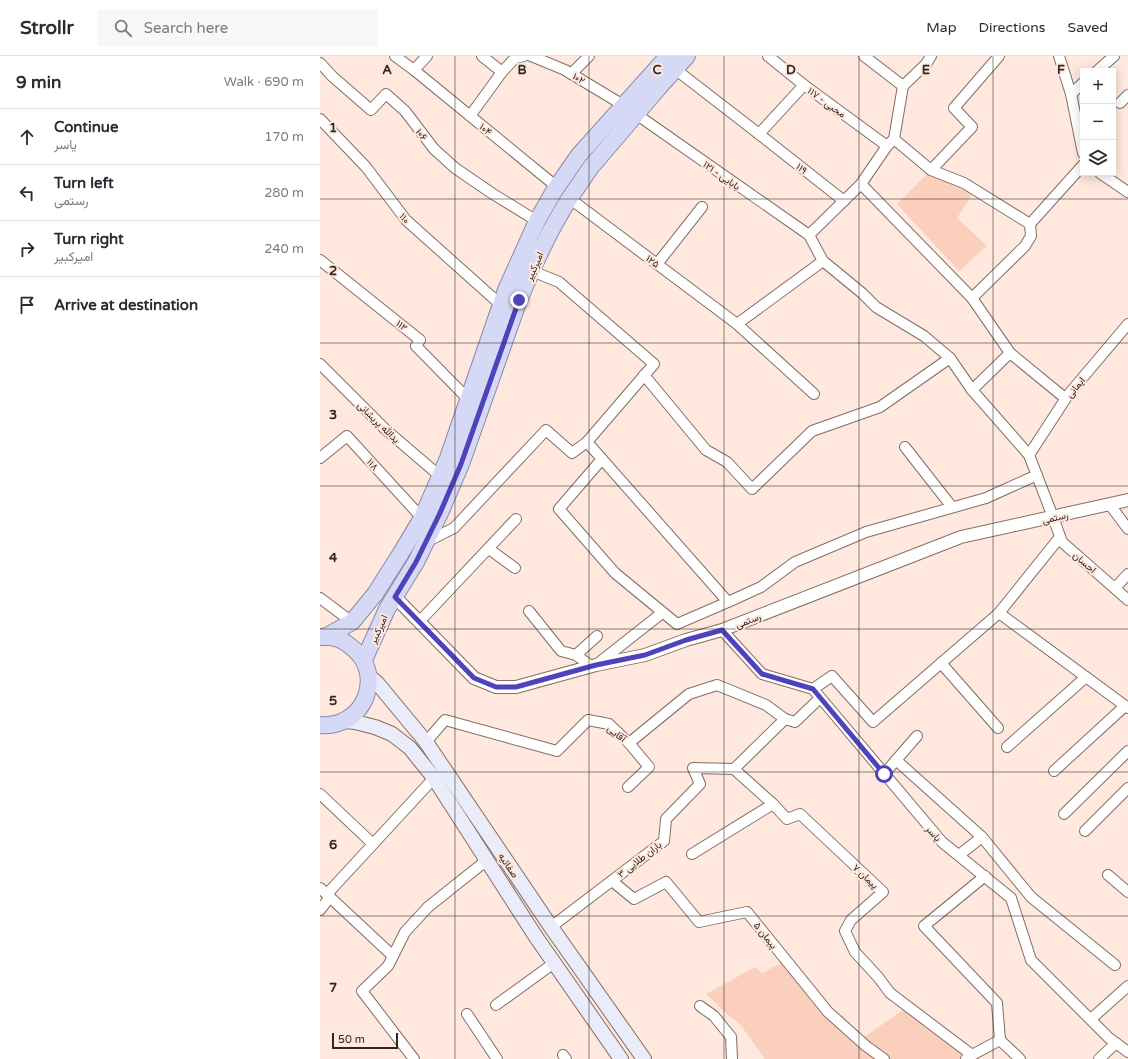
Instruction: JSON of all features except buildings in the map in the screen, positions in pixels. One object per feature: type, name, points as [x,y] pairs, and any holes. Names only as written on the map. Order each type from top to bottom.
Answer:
[{"type":"main road","name":"امیرکبیر","points":[[322,637],[352,622],[375,594],[422,518],[441,477],[476,392],[550,232],[569,198],[629,110],[668,60],[687,56]]},
{"type":"main road","name":"امیرکبیر","points":[[366,668],[388,610],[426,542],[461,464],[476,392],[501,305],[506,290],[538,221],[557,187],[579,155],[629,110]]},
{"type":"main road","points":[[320,726],[333,725],[345,721],[357,712],[366,698],[369,683],[366,668],[359,654],[347,643],[340,640],[322,637]]},
{"type":"main road","name":"صفائیه","points":[[366,668],[426,742],[644,1059]]},
{"type":"main road","name":"صفائیه","points":[[345,721],[375,727],[392,734],[410,748],[434,778],[554,963],[621,1059]]},
{"type":"street","name":"۱۰۴","points":[[395,56],[557,187]]},
{"type":"street","points":[[414,70],[427,56]]},
{"type":"street","points":[[482,56],[502,72]]},
{"type":"street","points":[[470,116],[502,72],[515,58],[524,56]]},
{"type":"street","name":"۱۰۲","points":[[531,56],[565,70],[629,110]]},
{"type":"street","points":[[572,74],[589,56]]},
{"type":"street","name":"محبی - ۱۱۷","points":[[768,56],[804,85],[931,170],[964,183],[1030,224]]},
{"type":"street","points":[[864,56],[903,86]]},
{"type":"street","points":[[737,324],[823,261],[809,235],[861,184],[891,143],[903,86],[926,64],[931,56]]},
{"type":"street","points":[[931,170],[972,127],[954,108],[999,56]]},
{"type":"street","points":[[1059,56],[1071,94],[1080,140]]},
{"type":"street","points":[[1100,68],[1114,56]]},
{"type":"street","name":"۱۱۹","points":[[668,60],[844,201]]},
{"type":"street","name":"۱۰۶","points":[[320,63],[333,77],[371,110],[386,94],[405,111],[434,149],[455,168],[493,194],[538,221]]},
{"type":"street","points":[[759,134],[804,85]]},
{"type":"street","points":[[1071,94],[1080,86]]},
{"type":"street","points":[[1120,103],[1128,95]]},
{"type":"street","name":"بابایی - ۱۲۱","points":[[629,110],[809,235]]},
{"type":"street","name":"۱۱۰","points":[[320,119],[366,167],[406,220],[501,305]]},
{"type":"street","points":[[972,298],[1025,246],[1031,236],[1030,224],[1080,169]]},
{"type":"street","points":[[1104,176],[1128,192]]},
{"type":"street","points":[[861,184],[972,298],[1010,353],[1065,398]]},
{"type":"street","name":"۱۲۵","points":[[569,198],[737,324],[814,394]]},
{"type":"street","points":[[657,264],[702,207]]},
{"type":"street","name":"۱۱۲","points":[[320,260],[420,340],[416,346],[476,392]]},
{"type":"street","name":"احسان","points":[[823,261],[862,293],[876,307],[924,336],[950,358],[972,390],[1028,455],[1054,517],[1062,542],[1128,600]]},
{"type":"street","points":[[426,542],[454,528],[546,430],[572,453],[587,442],[654,364],[559,282],[532,271]]},
{"type":"street","name":"ایمانی","points":[[1028,455],[1065,398],[1128,324]]},
{"type":"street","points":[[972,390],[1010,353]]},
{"type":"street","points":[[644,375],[706,450],[727,462],[752,489],[812,431],[880,407],[950,358]]},
{"type":"street","name":"یدالله پریشانی","points":[[320,364],[385,429],[441,477]]},
{"type":"street","name":"۱۱۸","points":[[320,458],[348,436],[422,518]]},
{"type":"street","points":[[587,442],[728,602]]},
{"type":"street","points":[[905,447],[952,507]]},
{"type":"street","points":[[602,459],[559,509],[615,573],[676,624],[761,587],[795,562],[866,532],[986,498],[1036,475]]},
{"type":"street","name":"رستمی","points":[[395,597],[474,678],[496,687],[516,687],[594,665],[645,655],[686,640],[722,630],[961,537],[1128,500]]},
{"type":"street","points":[[1110,505],[1128,529]]},
{"type":"street","points":[[419,622],[516,519]]},
{"type":"street","points":[[722,630],[762,674],[813,689],[832,676],[873,722],[999,613],[1060,537]]},
{"type":"street","points":[[489,549],[515,568]]},
{"type":"street","points":[[1115,588],[1128,574]]},
{"type":"street","points":[[320,598],[352,622]]},
{"type":"street","points":[[529,611],[561,651],[576,655],[594,665],[662,612]]},
{"type":"street","points":[[999,613],[1126,707],[1054,771]]},
{"type":"street","points":[[576,655],[596,636]]},
{"type":"street","points":[[941,663],[998,728]]},
{"type":"street","points":[[1007,747],[1086,677]]},
{"type":"street","name":"آقایی","points":[[426,742],[445,720],[557,751],[588,720],[609,724],[629,742],[689,694],[717,685],[766,705],[785,719]]},
{"type":"street","name":"یاسر","points":[[813,689],[942,842],[1011,898],[1031,960],[1109,1038],[1128,1052]]},
{"type":"street","points":[[692,854],[773,804],[734,769],[785,719],[795,722],[820,698]]},
{"type":"street","points":[[884,774],[917,736]]},
{"type":"street","points":[[628,788],[649,767],[629,742]]},
{"type":"street","points":[[1064,814],[1128,751]]},
{"type":"street","points":[[896,760],[982,837],[1031,897],[1115,965]]},
{"type":"street","name":"باران طلایی ۳","points":[[552,927],[664,841],[666,819],[700,784],[693,768],[734,769]]},
{"type":"street","points":[[320,910],[326,893],[434,778]]},
{"type":"street","points":[[1086,831],[1128,788]]},
{"type":"street","points":[[320,794],[373,844]]},
{"type":"street","name":"پیمان ۷","points":[[773,804],[787,819],[800,814],[883,892],[851,920],[845,931],[855,952],[878,977],[890,993],[969,1057]]},
{"type":"street","points":[[959,855],[982,837]]},
{"type":"street","points":[[414,1059],[362,991],[388,966],[405,932],[428,907],[487,860]]},
{"type":"street","points":[[1108,875],[1128,892]]},
{"type":"street","points":[[985,876],[924,926],[997,1002],[1000,1040],[1020,1059]]},
{"type":"street","name":"پیمان ۵","points":[[612,880],[634,900],[666,882],[699,922],[747,912],[828,1012],[866,1046],[884,1059]]},
{"type":"street","points":[[326,893],[393,956]]},
{"type":"street","points":[[496,1005],[554,963]]},
{"type":"street","points":[[1090,1019],[1128,986]]},
{"type":"street","points":[[700,1006],[714,1016],[731,1037],[732,1059]]},
{"type":"street","points":[[467,1014],[497,1059]]},
{"type":"street","points":[[969,1057],[1000,1040]]},
{"type":"street","points":[[1099,1059],[1116,1043]]},
{"type":"shaded area","points":[[931,170],[975,190],[957,218],[987,246],[959,271],[897,204]]},
{"type":"shaded area","points":[[783,962],[834,1020],[842,1015],[864,1037],[912,1004],[967,1043],[979,1059],[765,1059],[740,1024],[729,1016],[706,994],[755,967],[762,973]]},
{"type":"route","points":[[519,300],[461,464],[440,513],[416,562],[395,597],[474,678],[496,687],[516,687],[596,665],[645,655],[686,640],[722,630],[762,674],[813,689],[884,774]]}]
